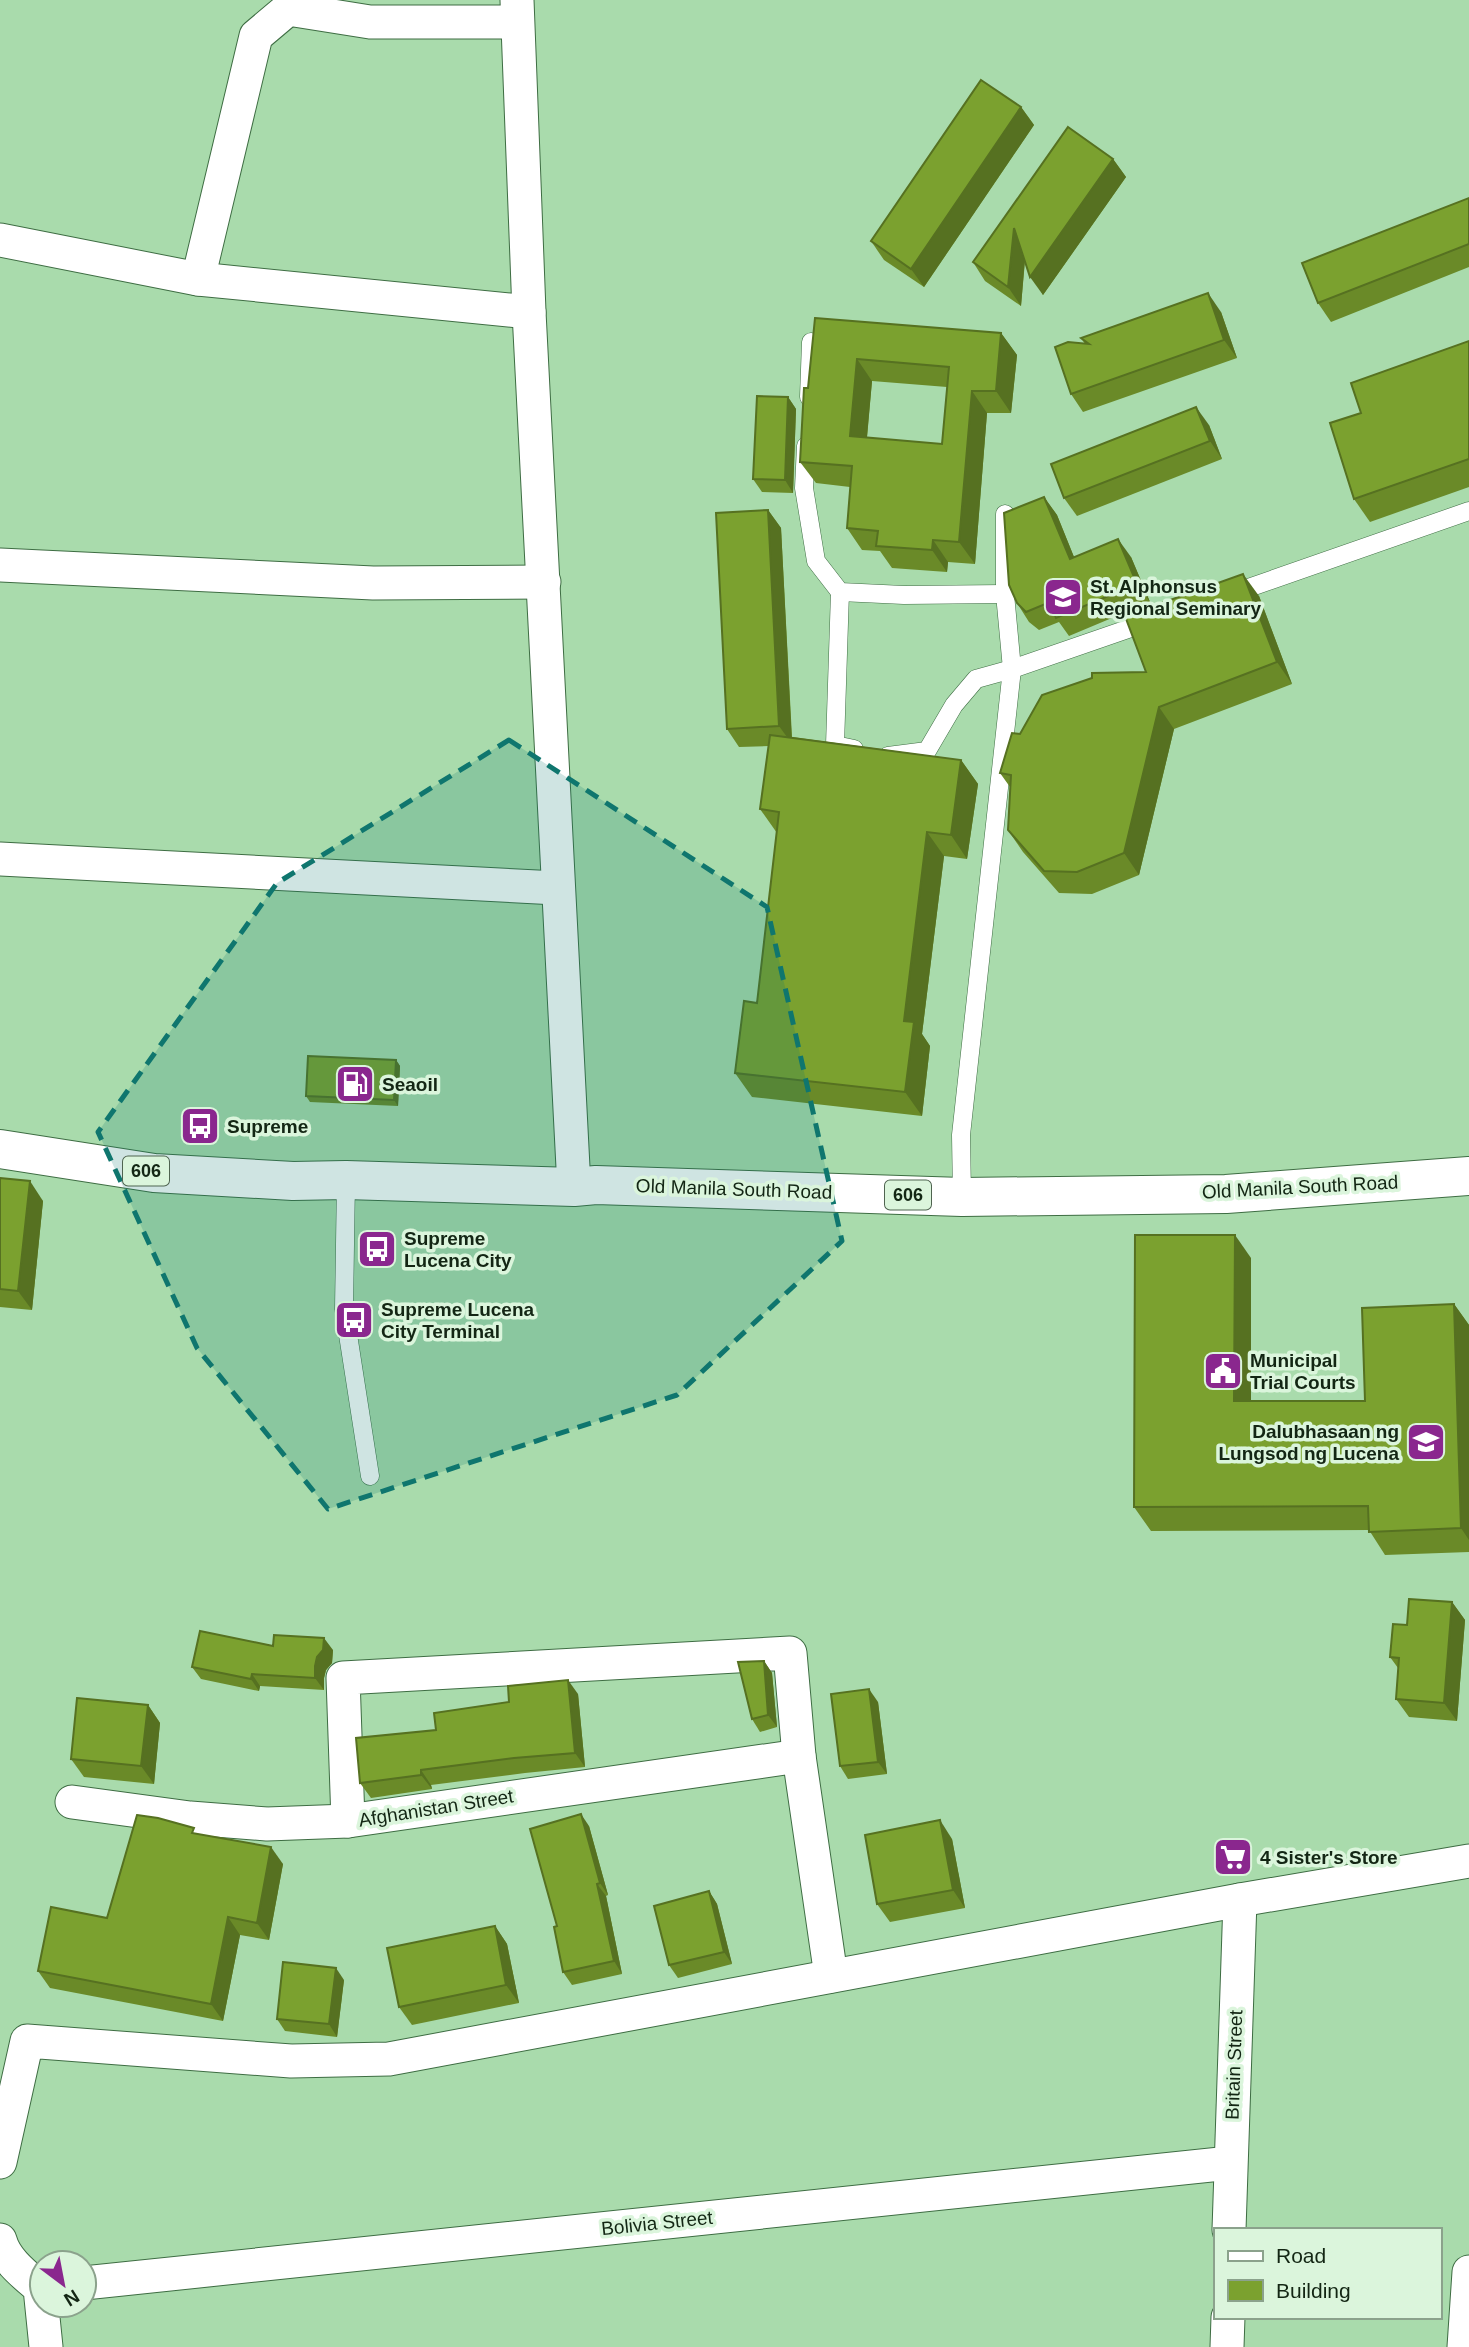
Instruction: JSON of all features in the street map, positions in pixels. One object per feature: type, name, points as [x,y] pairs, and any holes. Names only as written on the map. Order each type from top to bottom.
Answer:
[{"type":"main road","name":"Old Manila South Road","points":[[0,1149],[154,1172],[293,1181],[346,1180],[575,1187],[596,1185],[962,1197],[1226,1194],[1469,1177]]},
{"type":"street","points":[[198,279],[256,36],[288,9],[370,22],[517,11],[528,312],[575,1187]]},
{"type":"street","points":[[0,240],[198,279],[528,312]]},
{"type":"street","points":[[0,565],[373,583],[544,582]]},
{"type":"street","points":[[0,859],[557,888]]},
{"type":"street","points":[[348,1821],[343,1678],[790,1653],[799,1756],[831,1976]]},
{"type":"street","name":"Afghanistan Street","points":[[72,1802],[190,1818],[267,1824],[348,1821],[799,1756]]},
{"type":"street","points":[[0,2162],[27,2041],[291,2062],[389,2059],[1240,1900],[1469,1861]]},
{"type":"street","name":"Britain Street","points":[[1229,2228],[1240,1900]]},
{"type":"street","name":"Bolivia Street","points":[[98,2282],[1230,2163]]},
{"type":"street","points":[[0,2240],[19,2270],[28,2277]]},
{"type":"street","points":[[1464,2347],[1469,2272]]},
{"type":"street","points":[[44,2319],[46,2347]]},
{"type":"street","points":[[1227,2347],[1228,2319]]},
{"type":"lane","points":[[808,408],[811,342]]},
{"type":"lane","points":[[807,435],[804,488],[816,561],[840,592],[835,745],[891,757],[927,751],[954,705],[976,679],[1169,615]]},
{"type":"lane","points":[[1221,597],[1469,511]]},
{"type":"lane","points":[[962,1197],[961,1135],[1012,669],[1005,594],[1005,514]]},
{"type":"lane","points":[[840,592],[904,595],[1005,594]]},
{"type":"lane","points":[[346,1180],[344,1309],[370,1476]]},
{"type":"highlighted area","points":[[509,740],[767,907],[842,1241],[677,1395],[328,1509],[197,1348],[98,1132],[277,883]]},
{"type":"building","points":[[981,80],[1021,107],[911,269],[871,241]]},
{"type":"building","points":[[1068,127],[1113,159],[1030,277],[1014,228],[1008,287],[973,262]]},
{"type":"building","points":[[1469,198],[1469,244],[1318,303],[1302,263]]},
{"type":"building","points":[[1208,293],[1224,340],[1071,394],[1055,347],[1068,342],[1089,344],[1081,338]]},
{"type":"building","points":[[815,318],[1001,333],[996,391],[972,391],[959,542],[933,540],[932,550],[876,546],[878,531],[847,528],[852,466],[800,462],[804,388],[808,388]],"holes":[[[857,359],[949,367],[942,444],[850,436]]]},
{"type":"building","points":[[1469,341],[1469,459],[1354,499],[1330,423],[1361,413],[1351,383]]},
{"type":"building","points":[[757,396],[788,397],[785,480],[753,479]]},
{"type":"building","points":[[1196,407],[1210,441],[1064,498],[1051,464]]},
{"type":"building","points":[[1044,497],[1070,559],[1118,539],[1137,584],[1056,618],[1050,602],[1026,612],[1017,603],[1009,585],[1004,513]]},
{"type":"building","points":[[768,510],[779,726],[727,729],[716,513]]},
{"type":"building","points":[[1243,574],[1277,662],[1159,707],[1124,853],[1077,872],[1044,871],[1008,830],[1011,775],[1000,773],[1012,733],[1020,734],[1042,695],[1092,678],[1092,673],[1146,672],[1125,616]]},
{"type":"building","points":[[770,735],[961,760],[951,835],[927,832],[904,1021],[914,1022],[905,1092],[735,1073],[744,1001],[757,1003],[779,812],[760,809]]},
{"type":"building","name":"Seaoil","points":[[308,1056],[396,1060],[394,1100],[306,1096]]},
{"type":"building","points":[[0,1178],[30,1181],[18,1291],[0,1289]]},
{"type":"building","points":[[1135,1235],[1235,1235],[1234,1401],[1365,1401],[1362,1308],[1454,1304],[1461,1528],[1369,1532],[1368,1506],[1134,1507]]},
{"type":"building","points":[[1409,1599],[1452,1602],[1444,1703],[1396,1699],[1399,1658],[1390,1657],[1393,1624],[1407,1625]]},
{"type":"building","points":[[200,1631],[273,1646],[274,1635],[324,1638],[323,1650],[317,1657],[315,1678],[252,1674],[251,1679],[192,1667]]},
{"type":"building","points":[[764,1661],[768,1715],[752,1719],[738,1662]]},
{"type":"building","points":[[568,1680],[575,1753],[421,1770],[421,1775],[360,1783],[356,1738],[436,1730],[434,1713],[509,1702],[508,1686]]},
{"type":"building","points":[[869,1689],[878,1762],[840,1766],[831,1694]]},
{"type":"building","points":[[77,1698],[148,1705],[141,1766],[71,1759]]},
{"type":"building","points":[[581,1814],[600,1883],[597,1884],[614,1961],[563,1972],[554,1927],[557,1926],[530,1829]]},
{"type":"building","points":[[137,1815],[194,1828],[192,1833],[271,1847],[257,1923],[228,1917],[211,2004],[38,1971],[51,1907],[107,1918]]},
{"type":"building","points":[[940,1820],[953,1890],[877,1904],[865,1835]]},
{"type":"building","points":[[709,1891],[724,1952],[669,1965],[654,1906]]},
{"type":"building","points":[[495,1926],[506,1985],[399,2007],[387,1948]]},
{"type":"building","points":[[283,1962],[336,1968],[329,2024],[277,2019]]},
{"type":"place","name":"St. Alphonsus Regional Seminary","points":[[1063,597]]},
{"type":"place","name":"Seaoil","points":[[355,1084]]},
{"type":"place","name":"Supreme","points":[[200,1126]]},
{"type":"place","name":"Supreme Lucena City","points":[[377,1249]]},
{"type":"place","name":"Supreme Lucena City Terminal","points":[[354,1320]]},
{"type":"place","name":"Municipal Trial Courts","points":[[1223,1371]]},
{"type":"place","name":"Dalubhasaan ng Lungsod ng Lucena","points":[[1426,1442]]},
{"type":"place","name":"4 Sister's Store","points":[[1233,1857]]}]
